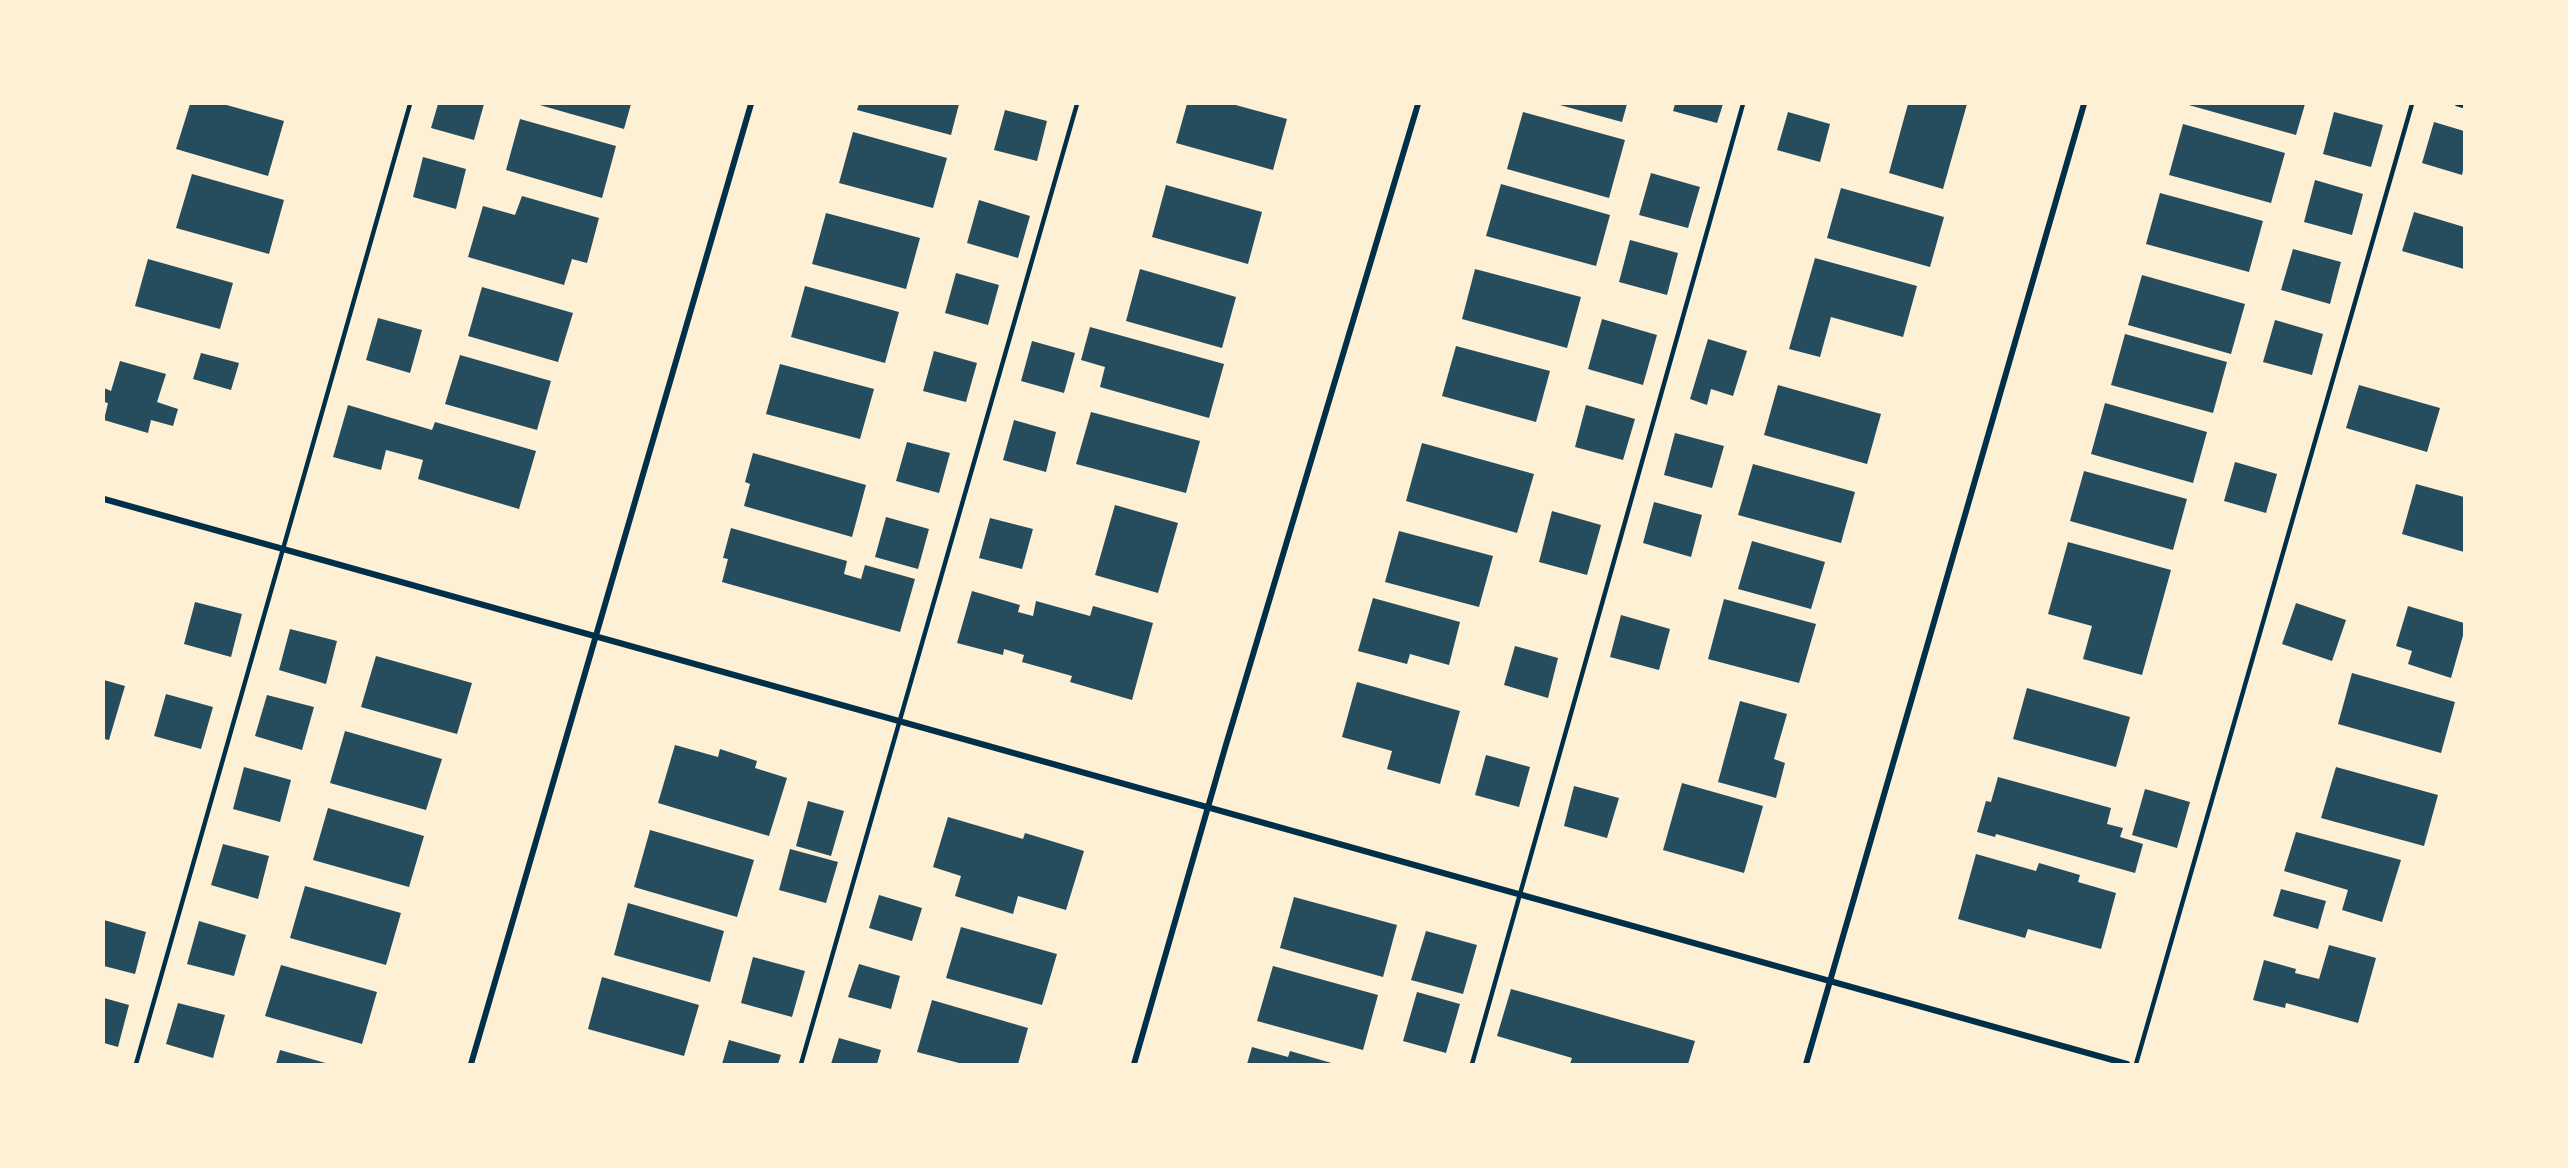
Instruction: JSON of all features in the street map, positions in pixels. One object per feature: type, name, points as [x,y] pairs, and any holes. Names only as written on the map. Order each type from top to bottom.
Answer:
[{"type":"street","points":[[471,1065],[751,104]]},
{"type":"street","points":[[1134,1065],[1208,807],[1418,104]]},
{"type":"street","points":[[1806,1065],[2084,104]]},
{"type":"street","points":[[104,499],[2127,1065]]},
{"type":"lane","points":[[136,1065],[410,104]]},
{"type":"lane","points":[[801,1065],[1077,104]]},
{"type":"lane","points":[[1472,1065],[1743,104]]},
{"type":"lane","points":[[2136,1065],[2412,104]]},
{"type":"lane","points":[[2457,104],[2464,106]]},
{"type":"building","points":[[190,104],[223,104],[284,121],[268,176],[176,149]]},
{"type":"building","points":[[438,104],[484,104],[474,140],[431,128]]},
{"type":"building","points":[[536,104],[631,104],[624,129]]},
{"type":"building","points":[[859,104],[959,104],[951,135],[857,110]]},
{"type":"building","points":[[1187,104],[1232,104],[1287,119],[1273,170],[1176,143]]},
{"type":"building","points":[[1556,104],[1627,104],[1622,122]]},
{"type":"building","points":[[1675,104],[1723,104],[1717,123],[1673,111]]},
{"type":"building","points":[[1908,104],[1967,104],[1943,189],[1889,173]]},
{"type":"building","points":[[2185,104],[2305,104],[2296,135]]},
{"type":"building","points":[[1005,110],[1047,121],[1037,161],[994,150]]},
{"type":"building","points":[[1523,112],[1625,140],[1609,198],[1507,169]]},
{"type":"building","points":[[1788,112],[1830,124],[1820,162],[1777,150]]},
{"type":"building","points":[[2334,112],[2383,125],[2371,167],[2323,154]]},
{"type":"building","points":[[520,119],[616,146],[602,198],[506,170]]},
{"type":"building","points":[[2434,122],[2464,131],[2462,175],[2422,163]]},
{"type":"building","points":[[2183,124],[2285,153],[2271,203],[2169,175]]},
{"type":"building","points":[[853,132],[947,158],[933,208],[839,183]]},
{"type":"building","points":[[423,157],[466,169],[456,209],[413,197]]},
{"type":"building","points":[[1651,173],[1700,187],[1688,228],[1639,215]]},
{"type":"building","points":[[192,174],[284,200],[269,254],[176,228]]},
{"type":"building","points":[[2315,180],[2363,194],[2352,235],[2304,222]]},
{"type":"building","points":[[1501,184],[1610,215],[1596,266],[1486,236]]},
{"type":"building","points":[[1166,185],[1262,212],[1248,264],[1152,237]]},
{"type":"building","points":[[1841,188],[1944,217],[1930,267],[1827,238]]},
{"type":"building","points":[[2160,193],[2263,221],[2249,272],[2146,244]]},
{"type":"building","points":[[522,196],[599,218],[587,263],[572,259],[564,285],[468,257],[483,206],[515,215]]},
{"type":"building","points":[[979,200],[1030,216],[1018,258],[967,243]]},
{"type":"building","points":[[2414,212],[2464,227],[2464,269],[2402,251]]},
{"type":"building","points":[[826,213],[920,238],[906,289],[812,264]]},
{"type":"building","points":[[1630,240],[1678,253],[1667,295],[1619,282]]},
{"type":"building","points":[[2293,249],[2341,262],[2330,304],[2281,290]]},
{"type":"building","points":[[1815,258],[1917,286],[1903,337],[1831,317],[1820,357],[1789,349]]},
{"type":"building","points":[[148,259],[233,283],[220,329],[135,306]]},
{"type":"building","points":[[1140,269],[1236,297],[1222,348],[1126,321]]},
{"type":"building","points":[[1475,269],[1581,297],[1567,348],[1462,319]]},
{"type":"building","points":[[956,273],[999,285],[988,325],[945,313]]},
{"type":"building","points":[[2142,275],[2245,304],[2231,354],[2128,325]]},
{"type":"building","points":[[805,286],[899,312],[885,363],[791,337]]},
{"type":"building","points":[[482,287],[573,313],[558,362],[468,336]]},
{"type":"building","points":[[378,318],[422,330],[410,373],[366,360]]},
{"type":"building","points":[[1602,319],[1657,335],[1643,385],[1588,369]]},
{"type":"building","points":[[2275,320],[2323,334],[2312,375],[2263,362]]},
{"type":"building","points":[[1090,327],[1224,364],[1209,418],[1100,387],[1105,367],[1081,360]]},
{"type":"building","points":[[2125,334],[2227,362],[2213,413],[2111,385]]},
{"type":"building","points":[[1708,339],[1747,351],[1733,396],[1711,389],[1707,405],[1690,399]]},
{"type":"building","points":[[1032,341],[1075,353],[1064,393],[1021,381]]},
{"type":"building","points":[[1456,346],[1550,371],[1536,422],[1442,396]]},
{"type":"building","points":[[934,351],[977,363],[966,402],[923,391]]},
{"type":"building","points":[[201,353],[239,363],[231,390],[193,379]]},
{"type":"building","points":[[460,355],[551,381],[537,430],[445,404]]},
{"type":"building","points":[[120,361],[166,374],[157,402],[178,409],[173,426],[151,420],[148,433],[104,420],[108,403],[104,402],[104,388],[111,391]]},
{"type":"building","points":[[780,364],[874,389],[860,439],[766,414]]},
{"type":"building","points":[[1778,385],[1881,414],[1867,464],[1764,435]]},
{"type":"building","points":[[2359,385],[2440,408],[2427,452],[2346,428]]},
{"type":"building","points":[[2105,403],[2207,432],[2193,483],[2091,454]]},
{"type":"building","points":[[348,405],[432,430],[435,422],[536,451],[519,509],[418,479],[423,460],[386,450],[381,470],[333,457]]},
{"type":"building","points":[[1586,405],[1635,419],[1623,460],[1575,447]]},
{"type":"building","points":[[1091,412],[1200,441],[1186,493],[1076,464]]},
{"type":"building","points":[[1014,420],[1056,432],[1046,472],[1003,460]]},
{"type":"building","points":[[1675,433],[1724,446],[1712,488],[1664,475]]},
{"type":"building","points":[[907,442],[950,453],[939,493],[896,481]]},
{"type":"building","points":[[1422,443],[1534,474],[1517,533],[1406,501]]},
{"type":"building","points":[[753,453],[866,485],[852,537],[744,506],[750,484],[745,482]]},
{"type":"building","points":[[2235,462],[2277,474],[2266,513],[2224,501]]},
{"type":"building","points":[[1753,464],[1855,492],[1841,543],[1738,515]]},
{"type":"building","points":[[2084,471],[2187,499],[2173,550],[2070,521]]},
{"type":"building","points":[[2416,484],[2464,497],[2464,552],[2402,534]]},
{"type":"building","points":[[1654,502],[1702,515],[1691,557],[1643,543]]},
{"type":"building","points":[[1115,505],[1178,523],[1158,593],[1095,575]]},
{"type":"building","points":[[1552,511],[1601,525],[1587,575],[1539,562]]},
{"type":"building","points":[[886,517],[929,529],[918,569],[875,557]]},
{"type":"building","points":[[990,518],[1033,529],[1022,569],[979,558]]},
{"type":"building","points":[[731,528],[847,561],[844,574],[861,579],[865,565],[915,579],[900,632],[722,582],[728,559],[723,558]]},
{"type":"building","points":[[1399,531],[1493,556],[1479,607],[1385,582]]},
{"type":"building","points":[[1752,541],[1825,562],[1811,609],[1738,589]]},
{"type":"building","points":[[2068,542],[2171,570],[2142,675],[2083,659],[2092,626],[2048,614]]},
{"type":"building","points":[[972,591],[1020,605],[1018,612],[1033,616],[1036,601],[1090,616],[1093,606],[1153,623],[1132,700],[1070,682],[1072,676],[1022,662],[1024,655],[1004,649],[1003,655],[957,643]]},
{"type":"building","points":[[1373,598],[1460,622],[1449,665],[1410,654],[1407,664],[1358,651]]},
{"type":"building","points":[[1724,599],[1816,624],[1799,683],[1708,659]]},
{"type":"building","points":[[195,602],[242,614],[231,657],[184,644]]},
{"type":"building","points":[[2296,603],[2346,620],[2332,661],[2282,644]]},
{"type":"building","points":[[2408,606],[2464,623],[2464,632],[2451,678],[2408,664],[2412,651],[2396,646]]},
{"type":"building","points":[[1621,615],[1670,629],[1659,670],[1610,657]]},
{"type":"building","points":[[290,629],[337,641],[326,684],[279,670]]},
{"type":"building","points":[[1515,646],[1558,658],[1548,698],[1504,685]]},
{"type":"building","points":[[376,656],[472,683],[457,734],[361,707]]},
{"type":"building","points":[[2352,673],[2455,702],[2441,753],[2338,724]]},
{"type":"building","points":[[104,680],[125,686],[109,740],[104,739]]},
{"type":"building","points":[[1357,682],[1460,711],[1440,784],[1387,769],[1392,751],[1342,737]]},
{"type":"building","points":[[2027,688],[2130,717],[2116,767],[2013,739]]},
{"type":"building","points":[[166,694],[213,707],[201,749],[154,736]]},
{"type":"building","points":[[267,695],[314,707],[302,750],[255,736]]},
{"type":"building","points":[[1740,701],[1787,714],[1774,759],[1785,763],[1776,798],[1718,782]]},
{"type":"building","points":[[345,731],[442,759],[426,810],[330,783]]},
{"type":"building","points":[[675,745],[718,757],[720,749],[757,761],[755,768],[787,778],[769,836],[658,803]]},
{"type":"building","points":[[1486,755],[1530,767],[1519,807],[1475,795]]},
{"type":"building","points":[[244,767],[291,780],[280,822],[233,809]]},
{"type":"building","points":[[2336,767],[2438,795],[2424,846],[2321,818]]},
{"type":"building","points":[[1998,777],[2111,808],[2107,824],[2123,828],[2120,837],[2143,844],[2135,873],[1996,834],[1995,837],[1977,832],[1986,801],[1991,802]]},
{"type":"building","points":[[1682,783],[1763,806],[1744,873],[1663,850]]},
{"type":"building","points":[[1574,786],[1619,798],[1607,838],[1564,826]]},
{"type":"building","points":[[2145,789],[2190,802],[2177,848],[2132,835]]},
{"type":"building","points":[[808,801],[844,811],[831,856],[796,846]]},
{"type":"building","points":[[328,808],[424,836],[409,887],[313,860]]},
{"type":"building","points":[[948,817],[1023,839],[1025,833],[1084,851],[1066,910],[1018,896],[1013,914],[955,896],[961,876],[933,867]]},
{"type":"building","points":[[650,830],[754,860],[737,917],[634,887]]},
{"type":"building","points":[[2296,832],[2401,860],[2382,922],[2342,910],[2348,890],[2284,871]]},
{"type":"building","points":[[223,844],[269,856],[258,899],[211,885]]},
{"type":"building","points":[[790,849],[838,862],[826,903],[779,890]]},
{"type":"building","points":[[1976,854],[2036,871],[2039,863],[2080,875],[2078,882],[2116,893],[2101,949],[2028,929],[2025,938],[1958,919]]},
{"type":"building","points":[[305,886],[401,913],[386,965],[290,938]]},
{"type":"building","points":[[2281,889],[2326,901],[2318,929],[2273,916]]},
{"type":"building","points":[[879,895],[922,908],[912,941],[869,928]]},
{"type":"building","points":[[1294,897],[1397,925],[1383,977],[1280,948]]},
{"type":"building","points":[[628,903],[724,931],[710,982],[614,955]]},
{"type":"building","points":[[104,920],[146,932],[135,974],[104,966]]},
{"type":"building","points":[[199,921],[246,935],[234,976],[187,964]]},
{"type":"building","points":[[961,927],[1057,954],[1042,1005],[946,978]]},
{"type":"building","points":[[1426,931],[1477,945],[1463,994],[1411,980]]},
{"type":"building","points":[[2329,945],[2376,958],[2358,1023],[2286,1003],[2285,1008],[2253,1000],[2264,960],[2296,969],[2295,973],[2319,979]]},
{"type":"building","points":[[753,957],[805,971],[792,1017],[741,1003]]},
{"type":"building","points":[[859,964],[900,976],[891,1009],[848,997]]},
{"type":"building","points":[[281,965],[377,992],[362,1044],[265,1016]]},
{"type":"building","points":[[1273,966],[1378,995],[1363,1050],[1257,1021]]},
{"type":"building","points":[[602,977],[699,1005],[684,1056],[588,1029]]},
{"type":"building","points":[[1511,989],[1695,1041],[1688,1064],[1570,1064],[1572,1058],[1497,1036]]},
{"type":"building","points":[[1417,992],[1460,1004],[1446,1053],[1403,1041]]},
{"type":"building","points":[[104,998],[129,1005],[118,1047],[104,1043]]},
{"type":"building","points":[[932,1000],[1028,1028],[1018,1064],[963,1064],[917,1052]]},
{"type":"building","points":[[178,1003],[225,1015],[213,1058],[166,1044]]},
{"type":"building","points":[[839,1038],[881,1050],[877,1064],[831,1064]]},
{"type":"building","points":[[729,1040],[781,1055],[778,1064],[722,1064]]},
{"type":"building","points":[[1252,1047],[1288,1057],[1290,1051],[1335,1064],[1247,1064]]},
{"type":"building","points":[[280,1050],[329,1064],[276,1064]]}]
